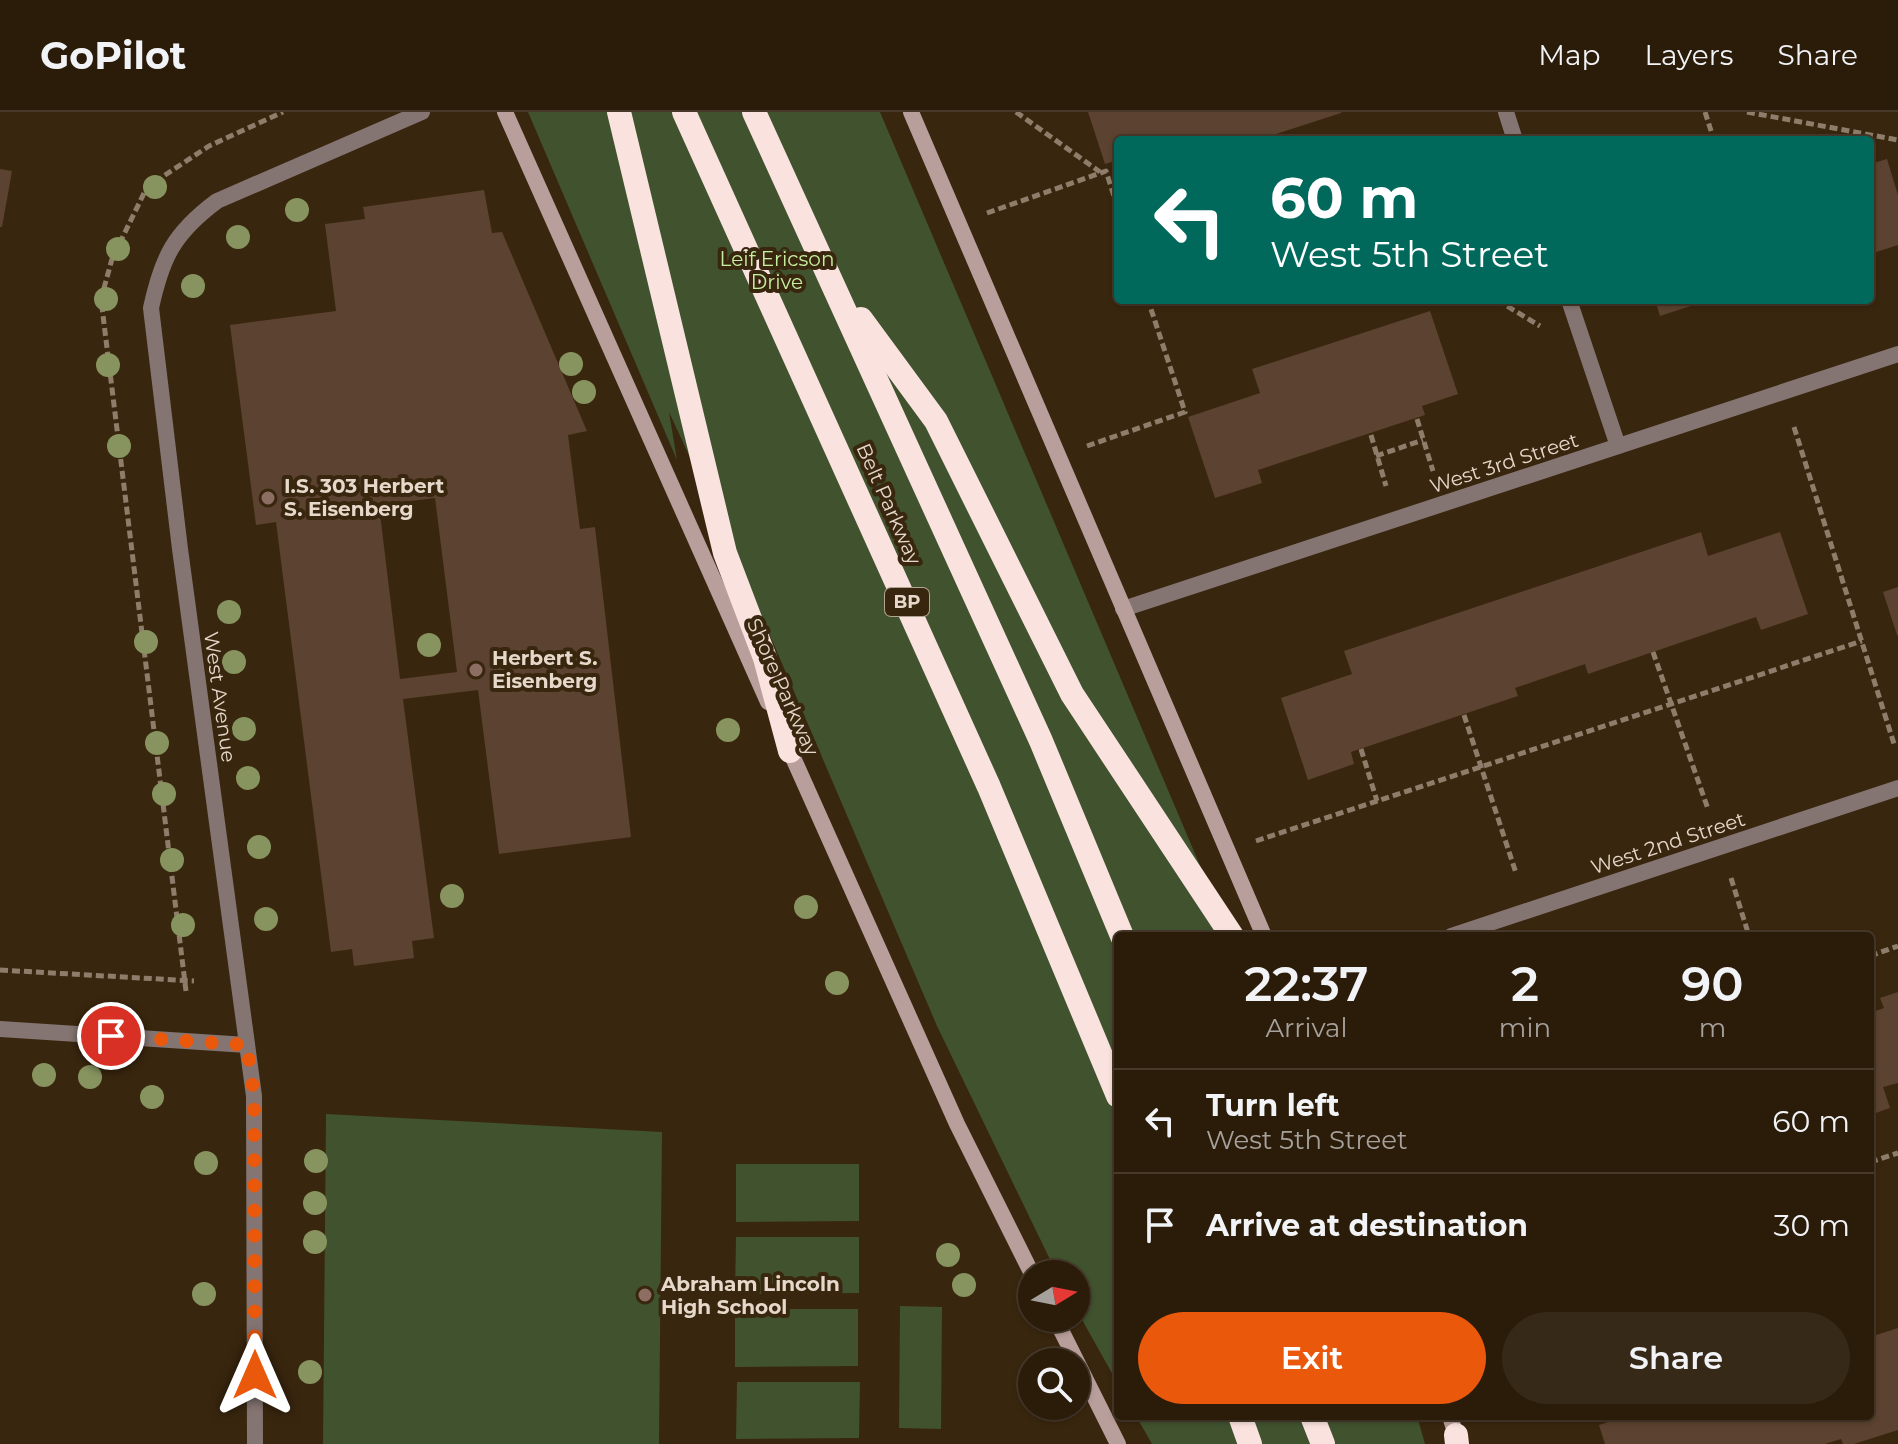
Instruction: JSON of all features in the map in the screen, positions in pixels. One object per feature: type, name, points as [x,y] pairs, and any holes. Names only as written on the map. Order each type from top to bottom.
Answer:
[{"type":"highway","points":[[619,112],[725,553],[765,658],[790,751]]},
{"type":"highway","name":"Belt Parkway","points":[[684,112],[989,787],[1114,1086]]},
{"type":"highway","name":"Belt Parkway","points":[[754,112],[1041,741],[1120,932]]},
{"type":"highway","points":[[833,282],[936,421],[1072,694],[1229,932]]},
{"type":"highway","points":[[1241,1420],[1250,1444]]},
{"type":"highway","points":[[1314,1420],[1323,1444]]},
{"type":"main road","name":"Shore Parkway","points":[[505,112],[957,1124],[1025,1260]]},
{"type":"main road","points":[[911,112],[1262,932]]},
{"type":"main road","points":[[1062,1332],[1118,1444]]},
{"type":"street","name":"West Avenue","points":[[255,1444],[254,1096],[183,576],[151,308],[159,272],[174,242],[196,217],[217,201],[422,112]]},
{"type":"street","points":[[1506,112],[1514,136]]},
{"type":"street","points":[[1570,304],[1618,446]]},
{"type":"street","name":"West 3rd Street","points":[[1123,609],[1898,354]]},
{"type":"street","name":"West 2nd Street","points":[[1463,932],[1898,788]]},
{"type":"street","points":[[0,1029],[247,1045]]},
{"type":"path","points":[[1016,112],[1101,172]]},
{"type":"path","points":[[1705,112],[1713,136]]},
{"type":"path","points":[[1747,112],[1898,140]]},
{"type":"path","points":[[987,213],[1106,171],[1114,197]]},
{"type":"path","points":[[1108,179],[1114,181]]},
{"type":"path","points":[[1087,446],[1185,412],[1149,304]]},
{"type":"path","points":[[1504,304],[1540,326]]},
{"type":"path","points":[[1417,419],[1433,471]]},
{"type":"path","points":[[1794,427],[1895,747]]},
{"type":"path","points":[[1371,435],[1386,486]]},
{"type":"path","points":[[1376,456],[1423,440]]},
{"type":"path","points":[[1256,841],[1862,641]]},
{"type":"path","points":[[1653,652],[1708,809]]},
{"type":"path","points":[[1464,715],[1516,873]]},
{"type":"path","points":[[1361,749],[1377,801]]},
{"type":"path","points":[[1731,878],[1748,932]]},
{"type":"path","points":[[1874,955],[1898,946]]},
{"type":"path","points":[[0,970],[194,981]]},
{"type":"path","points":[[1874,1161],[1898,1153]]},
{"type":"green space","name":"Leif Ericson Drive","points":[[528,112],[880,112],[1228,932],[1114,932],[1114,1377],[1089,1332],[1090,1260],[1050,1260],[937,1026],[745,577],[669,412],[677,460]]},
{"type":"green space","points":[[326,1114],[662,1132],[659,1444],[323,1444]]},
{"type":"green space","points":[[736,1164],[859,1164],[859,1221],[736,1222]]},
{"type":"green space","points":[[736,1237],[859,1237],[859,1293],[735,1294]]},
{"type":"green space","points":[[900,1306],[942,1307],[941,1429],[899,1428]]},
{"type":"green space","points":[[735,1309],[858,1309],[858,1366],[735,1367]]},
{"type":"green space","points":[[737,1382],[860,1382],[859,1438],[736,1439]]},
{"type":"green space","points":[[1138,1420],[1418,1420],[1425,1444],[1152,1444]]},
{"type":"building","points":[[1088,112],[1341,112],[1270,136],[1114,136],[1114,161],[1105,164]]},
{"type":"building","points":[[1887,159],[1898,195],[1898,245],[1874,253],[1874,163]]},
{"type":"building","points":[[0,169],[12,171],[2,227],[0,227]]},
{"type":"building","points":[[484,190],[492,233],[502,232],[587,431],[568,435],[580,529],[595,527],[631,837],[499,854],[478,690],[403,699],[434,938],[412,941],[414,958],[354,966],[352,949],[331,952],[276,522],[256,525],[230,325],[336,311],[325,224],[365,219],[363,207]],"holes":[[[435,498],[457,672],[400,679],[379,505]]]},
{"type":"building","points":[[1656,304],[1697,304],[1660,316]]},
{"type":"building","points":[[1430,311],[1458,394],[1422,406],[1425,415],[1258,470],[1262,483],[1215,498],[1188,417],[1260,393],[1252,369]]},
{"type":"building","points":[[1701,532],[1708,556],[1780,532],[1808,614],[1761,630],[1756,617],[1588,674],[1585,664],[1515,688],[1518,696],[1351,752],[1354,764],[1308,780],[1281,698],[1352,674],[1344,651]]},
{"type":"building","points":[[1898,587],[1898,635],[1897,635],[1883,592]]},
{"type":"building","points":[[1898,992],[1898,1083],[1883,1087],[1890,1108],[1874,1114],[1874,1012],[1884,1008],[1880,998]]},
{"type":"building","points":[[1898,1328],[1898,1430],[1854,1444],[1843,1444],[1841,1439],[1825,1444],[1605,1444],[1599,1425],[1614,1420],[1874,1420],[1874,1336]]},
{"type":"place","name":"I.S. 303 Herbert S. Eisenberg","points":[[268,498]]},
{"type":"place","name":"Herbert S. Eisenberg","points":[[476,670]]},
{"type":"place","name":"Abraham Lincoln High School","points":[[645,1295]]},
{"type":"route","points":[[111,1036],[247,1045],[254,1096],[255,1375]]}]
